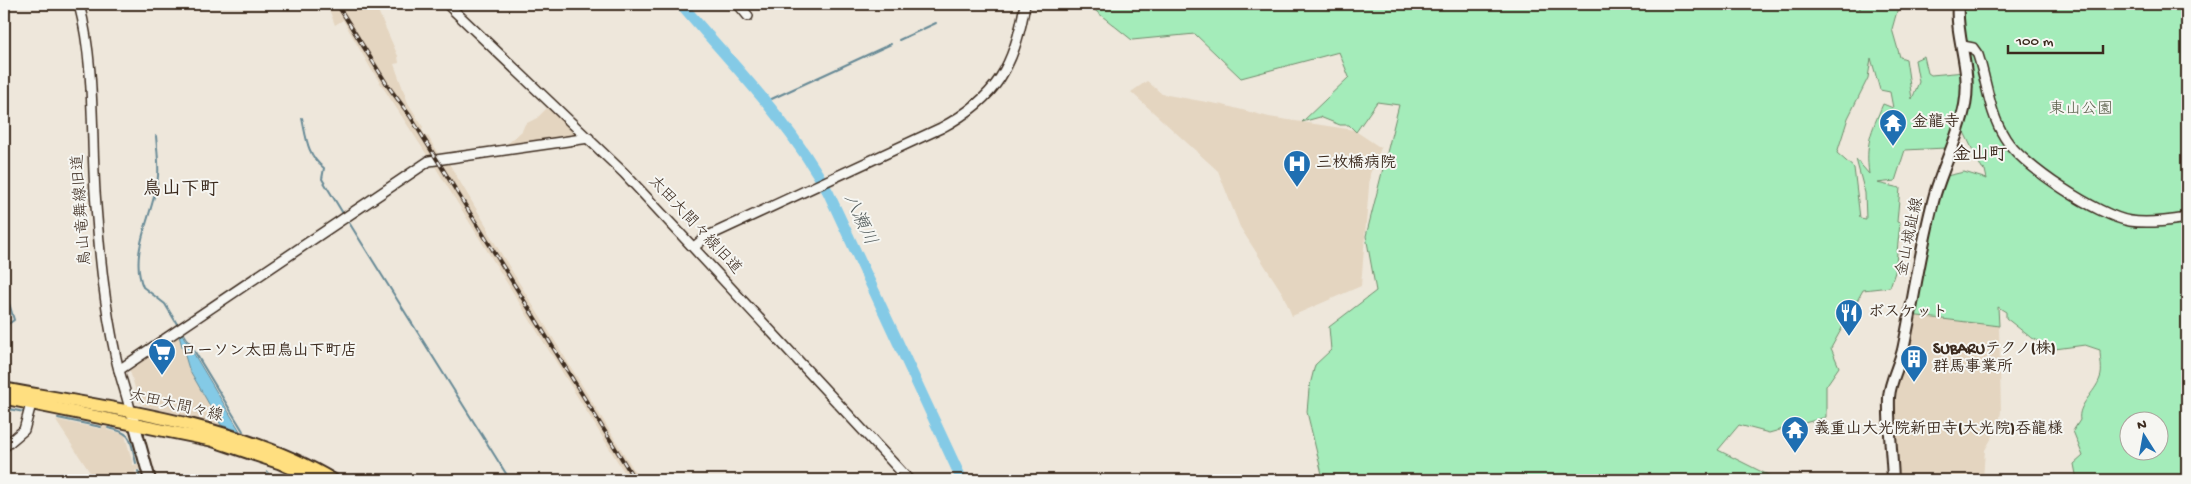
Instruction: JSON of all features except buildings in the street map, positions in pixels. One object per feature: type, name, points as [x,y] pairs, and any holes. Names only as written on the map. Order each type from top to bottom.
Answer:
[{"type":"main road","name":"金山城趾線","points":[[1893,480],[1889,409],[1891,386],[1902,353],[1932,207],[1959,131],[1965,105],[1968,83],[1963,46],[1958,28],[1958,4]]},
{"type":"main road","name":"太田大間々線","points":[[4,389],[133,418],[233,446],[280,463],[317,480]]},
{"type":"main road","name":"太田大間々線","points":[[4,398],[31,404],[182,423],[285,456],[333,480]]},
{"type":"main road","points":[[133,418],[150,480]]},
{"type":"street","name":"鳥山竜舞線旧道","points":[[79,4],[86,33],[89,60],[95,193],[104,289],[120,370],[133,418]]},
{"type":"street","name":"太田大間々線旧道","points":[[447,4],[589,138],[694,247],[909,480]]},
{"type":"street","points":[[738,4],[748,16]]},
{"type":"street","points":[[694,247],[706,237],[963,116],[980,102],[997,83],[1010,62],[1018,44],[1025,4]]},
{"type":"street","points":[[1963,46],[1973,48],[1978,55],[1996,121],[2005,139],[2033,168],[2112,216],[2141,222],[2187,218]]},
{"type":"street","points":[[120,370],[429,161],[589,138]]},
{"type":"street","points":[[4,447],[24,430],[31,404]]},
{"type":"shaded area","points":[[327,4],[375,4],[398,56],[399,63],[394,64],[408,103],[423,127],[422,130],[426,137],[428,136],[439,156],[429,157],[427,155],[371,69],[343,20],[335,25]]},
{"type":"shaded area","name":"三枚橋病院","points":[[1147,81],[1162,94],[1223,105],[1269,117],[1354,130],[1381,148],[1370,174],[1361,286],[1292,316],[1283,294],[1240,227],[1218,171],[1131,92]]},
{"type":"shaded area","points":[[550,105],[580,137],[505,146],[522,131],[525,124],[537,118]]},
{"type":"shaded area","points":[[448,162],[489,230],[488,232],[640,480],[629,480],[434,165]]},
{"type":"shaded area","points":[[1910,315],[1999,326],[2001,411],[1999,425],[1985,450],[1983,480],[1893,480],[1889,412]]},
{"type":"shaded area","name":"ローソン太田鳥山下町店","points":[[179,336],[189,369],[221,425],[144,406],[139,401],[129,368]]},
{"type":"shaded area","points":[[57,420],[101,429],[102,426],[107,427],[107,430],[125,435],[133,465],[138,464],[139,469],[135,471],[136,475],[128,480],[95,480]]},
{"type":"green space","name":"東山公園","points":[[1087,4],[1857,4],[1860,9],[1861,4],[1899,4],[1892,29],[1900,57],[1906,59],[1912,99],[1919,82],[1915,60],[1924,56],[1928,73],[1931,75],[1965,72],[1958,4],[2187,4],[2187,480],[2077,480],[2074,464],[2083,456],[2073,431],[2080,420],[2081,409],[2101,375],[2100,350],[2085,345],[2055,349],[2030,337],[2006,318],[2006,312],[1998,307],[1999,326],[1910,315],[1942,177],[1964,172],[1987,179],[1985,170],[1982,169],[1964,132],[1954,129],[1946,148],[1905,150],[1895,181],[1877,183],[1900,188],[1897,222],[1900,223],[1895,272],[1890,287],[1863,290],[1831,348],[1839,367],[1826,386],[1826,417],[1769,433],[1739,425],[1718,450],[1778,480],[1341,480],[1340,477],[1322,474],[1307,412],[1309,389],[1315,365],[1331,350],[1329,327],[1376,291],[1366,236],[1399,105],[1377,102],[1356,132],[1349,125],[1340,125],[1320,117],[1302,122],[1349,77],[1339,52],[1241,78],[1195,34],[1132,40]],"holes":[[[1871,58],[1880,90],[1890,92],[1893,108],[1883,104],[1872,131],[1868,154],[1869,174],[1856,159],[1865,193],[1866,219],[1860,218],[1854,168],[1837,153],[1848,118],[1868,78]]]},
{"type":"water","points":[[182,334],[240,431],[221,425],[189,369],[179,336]]},
{"type":"waterway","name":"八瀬川","points":[[681,4],[759,94],[813,166],[828,192],[962,480]]},
{"type":"waterway","points":[[899,40],[936,23]]},
{"type":"waterway","points":[[765,102],[891,44]]},
{"type":"waterway","points":[[302,118],[306,139],[311,152],[318,163],[324,168],[322,179],[344,215]]},
{"type":"waterway","points":[[156,136],[158,176],[156,190],[140,246],[139,273],[143,287],[165,304],[177,324]]},
{"type":"waterway","points":[[348,221],[510,480]]},
{"type":"waterway","points":[[4,327],[14,320],[8,300]]},
{"type":"waterway","points":[[184,334],[243,431]]},
{"type":"waterway","points":[[4,408],[24,412]]},
{"type":"waterway","points":[[58,418],[101,427]]},
{"type":"waterway","points":[[108,428],[127,435],[130,439],[136,463]]},
{"type":"waterway","points":[[136,480],[140,478],[138,471]]},
{"type":"waterway","points":[[267,472],[272,480]]},
{"type":"railway","points":[[337,4],[388,86],[410,116],[635,480]]},
{"type":"place","name":"金龍寺","points":[[1893,147]]},
{"type":"place","name":"三枚橋病院","points":[[1297,188]]},
{"type":"place","name":"ボスケット","points":[[1849,337]]},
{"type":"place","name":"ローソン太田鳥山下町店","points":[[162,376]]},
{"type":"place","name":"SUBARUテクノ(株) 群馬事業所","points":[[1914,383]]},
{"type":"place","name":"義重山大光院新田寺(大光院)吞龍様","points":[[1795,454]]},
{"type":"district","name":"金山町","points":[[1980,155]]},
{"type":"district","name":"鳥山下町","points":[[181,190]]}]
